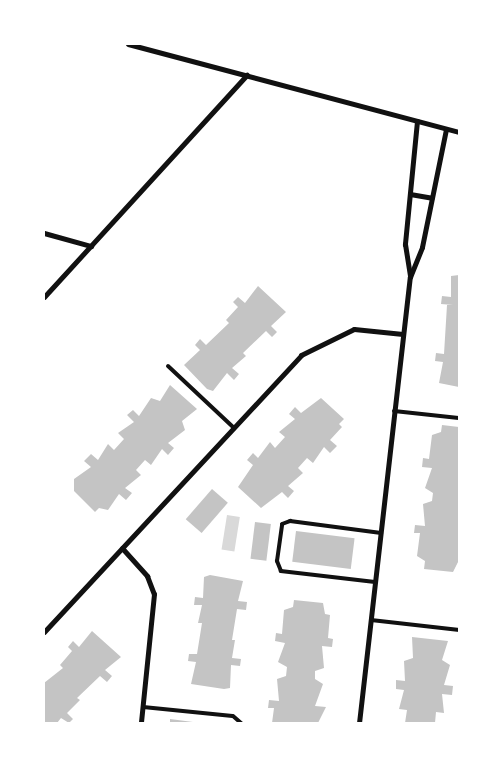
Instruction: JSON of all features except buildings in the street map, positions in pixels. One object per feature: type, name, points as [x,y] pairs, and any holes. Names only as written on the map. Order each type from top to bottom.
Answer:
[{"type":"street","points":[[128,44],[459,132]]},
{"type":"street","points":[[44,297],[247,75]]},
{"type":"street","points":[[410,277],[405,244],[417,121]]},
{"type":"street","points":[[359,723],[410,277],[422,247],[446,129]]},
{"type":"street","points":[[410,194],[432,198]]},
{"type":"street","points":[[44,232],[91,246]]},
{"type":"street","points":[[44,632],[301,355],[321,341],[354,329],[403,334]]},
{"type":"street","points":[[122,548],[147,576],[154,594],[141,723]]},
{"type":"lane","points":[[168,366],[234,428]]},
{"type":"lane","points":[[394,410],[459,418]]},
{"type":"lane","points":[[375,582],[281,571],[276,560],[282,524],[290,521],[380,533]]},
{"type":"lane","points":[[370,620],[459,630]]},
{"type":"lane","points":[[143,707],[233,716],[241,723]]},
{"type":"shaded area","points":[[227,515],[240,517],[234,552],[222,550]]}]
